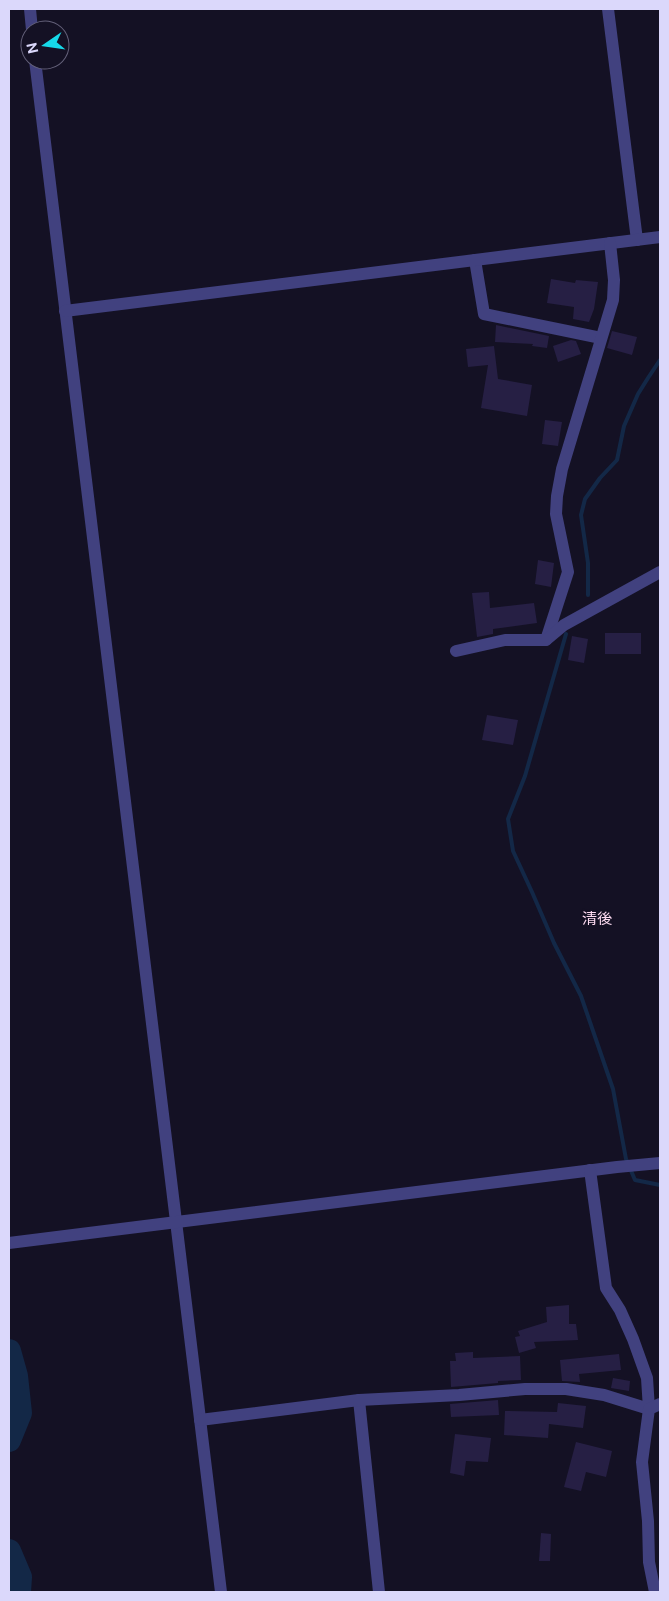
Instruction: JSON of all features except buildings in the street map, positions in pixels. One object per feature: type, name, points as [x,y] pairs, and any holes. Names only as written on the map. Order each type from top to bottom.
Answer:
[{"type":"street","points":[[608,9],[637,240]]},
{"type":"street","points":[[36,70],[221,1592]]},
{"type":"street","points":[[65,311],[660,237]]},
{"type":"street","points":[[546,640],[568,572],[556,514],[557,496],[562,469],[613,300],[614,280],[610,243]]},
{"type":"street","points":[[475,260],[484,314],[601,338]]},
{"type":"street","points":[[456,651],[505,640],[546,640],[564,624],[660,572]]},
{"type":"street","points":[[9,1243],[590,1170],[660,1163]]},
{"type":"street","points":[[590,1170],[606,1288],[620,1310],[633,1339],[655,1406],[642,1462],[648,1521],[649,1562],[655,1592]]},
{"type":"street","points":[[200,1420],[359,1400],[458,1395],[525,1389],[566,1389],[655,1406]]},
{"type":"street","points":[[359,1400],[380,1592]]},
{"type":"waterway","points":[[588,595],[588,563],[581,515],[585,499],[600,478],[617,460],[624,426],[638,394],[660,360]]},
{"type":"waterway","points":[[566,634],[525,776],[508,819],[513,851],[554,943],[581,996],[613,1089],[626,1159],[635,1180],[660,1185]]},
{"type":"waterway","points":[[9,1351],[16,1376],[20,1413],[9,1440]]},
{"type":"waterway","points":[[9,1551],[20,1577],[19,1592]]},
{"type":"district","name":"清後","points":[[597,919]]}]
